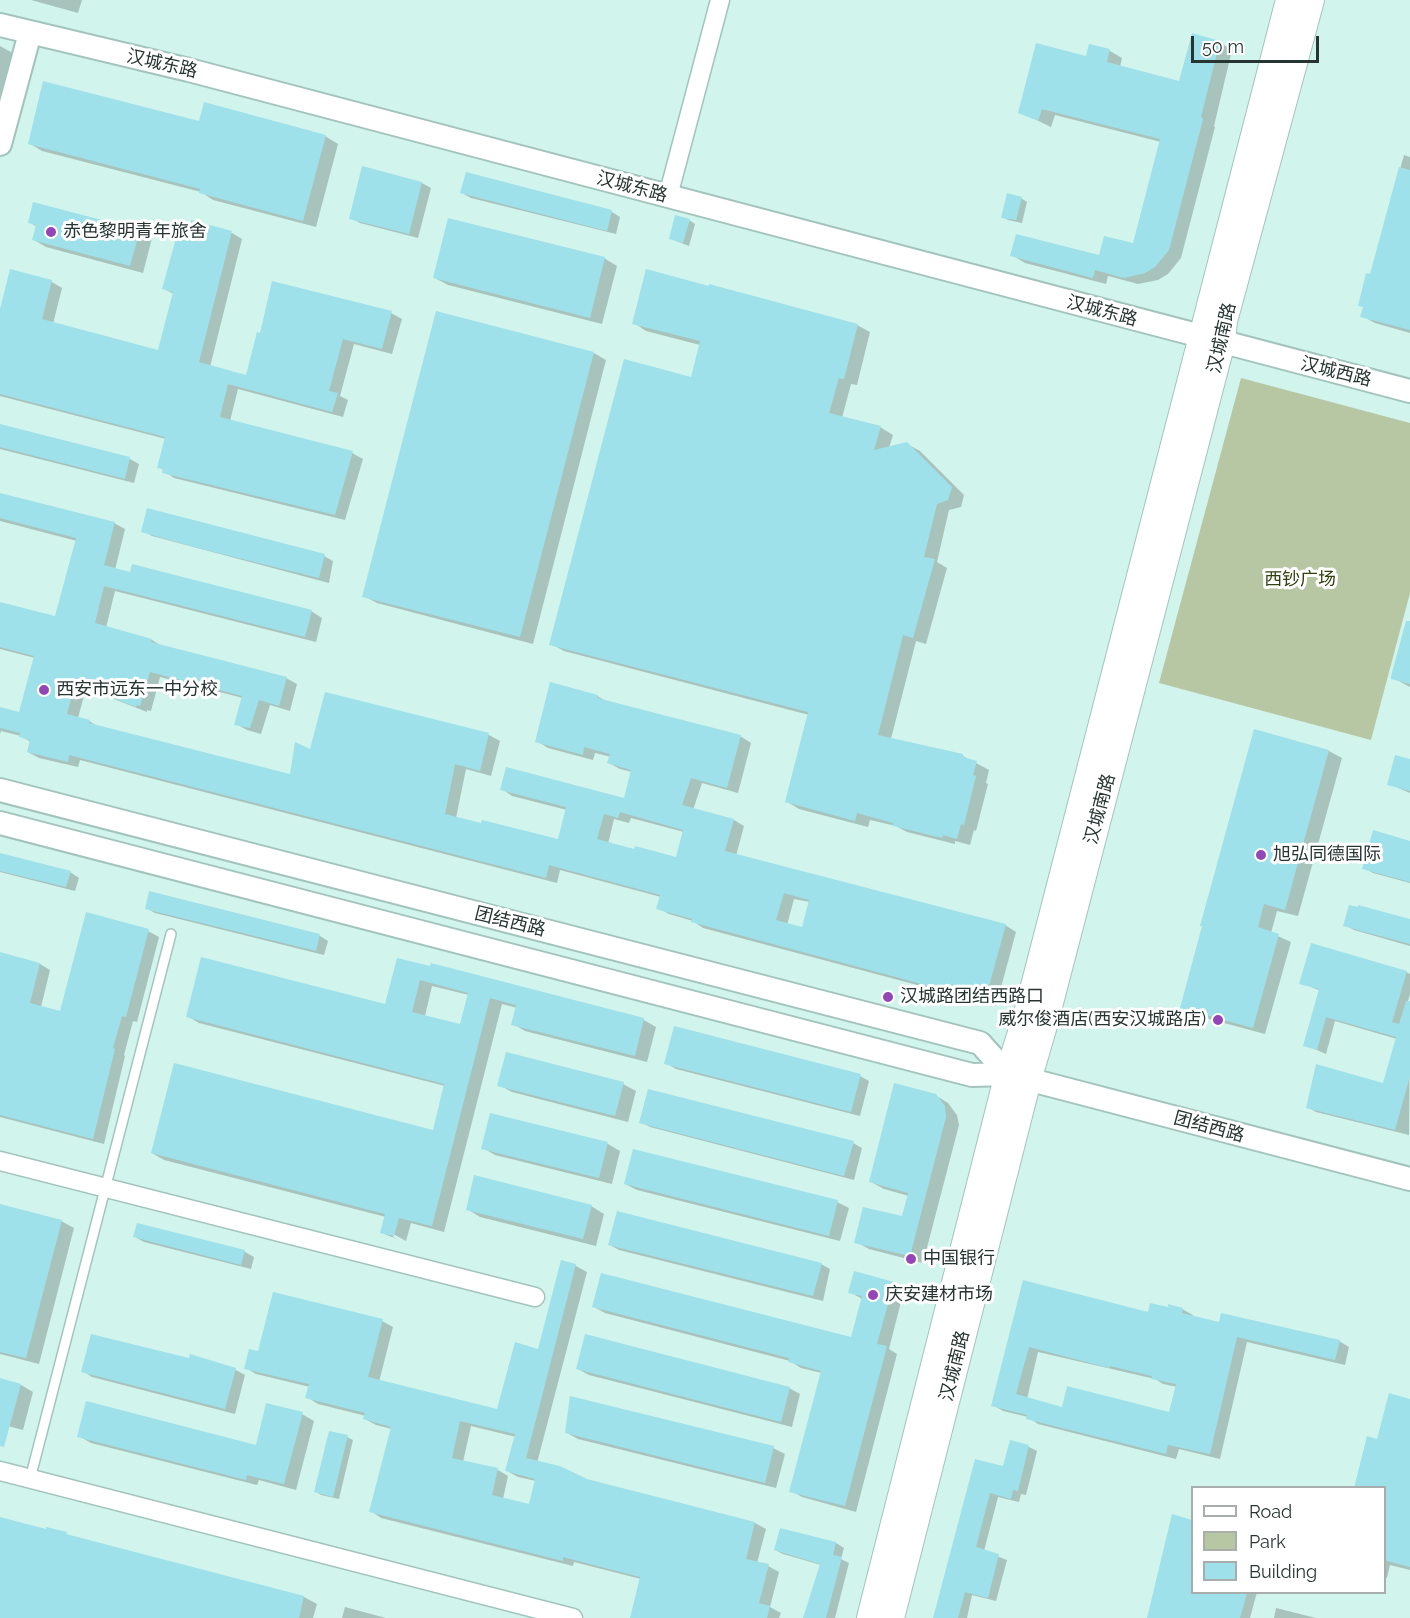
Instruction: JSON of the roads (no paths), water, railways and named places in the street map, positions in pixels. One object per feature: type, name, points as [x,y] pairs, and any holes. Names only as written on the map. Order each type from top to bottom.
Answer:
[{"type":"main road","name":"汉城南路","points":[[891,1618],[1018,1077],[1026,1017],[1212,340],[1289,0]]},
{"type":"main road","name":"汉城南路","points":[[1212,340],[1224,321],[1311,0]]},
{"type":"main road","name":"汉城南路","points":[[870,1618],[1018,1077]]},
{"type":"street","points":[[668,196],[720,0]]},
{"type":"street","name":"汉城东路","points":[[0,25],[189,70],[1263,353]]},
{"type":"street","points":[[0,144],[30,33]]},
{"type":"street","name":"汉城西路","points":[[1263,353],[1410,391]]},
{"type":"street","name":"团结西路","points":[[0,790],[980,1043],[1018,1077]]},
{"type":"street","name":"团结西路","points":[[0,823],[972,1075],[1018,1077],[1410,1179]]},
{"type":"street","points":[[0,1161],[536,1297]]},
{"type":"street","points":[[0,1471],[573,1618]]},
{"type":"lane","points":[[30,1479],[171,934]]},
{"type":"place","name":"赤色黎明青年旅舍","points":[[51,232]]},
{"type":"place","name":"西安市远东一中分校","points":[[44,690]]},
{"type":"place","name":"旭弘同德国际","points":[[1261,855]]},
{"type":"place","name":"汉城路团结西路口","points":[[888,997]]},
{"type":"place","name":"威尔俊酒店(西安汉城路店)","points":[[1218,1020]]},
{"type":"place","name":"中国银行","points":[[911,1259]]},
{"type":"place","name":"庆安建材市场","points":[[873,1295]]},
{"type":"park label","name":"西钞广场","points":[[1300,580]]}]
